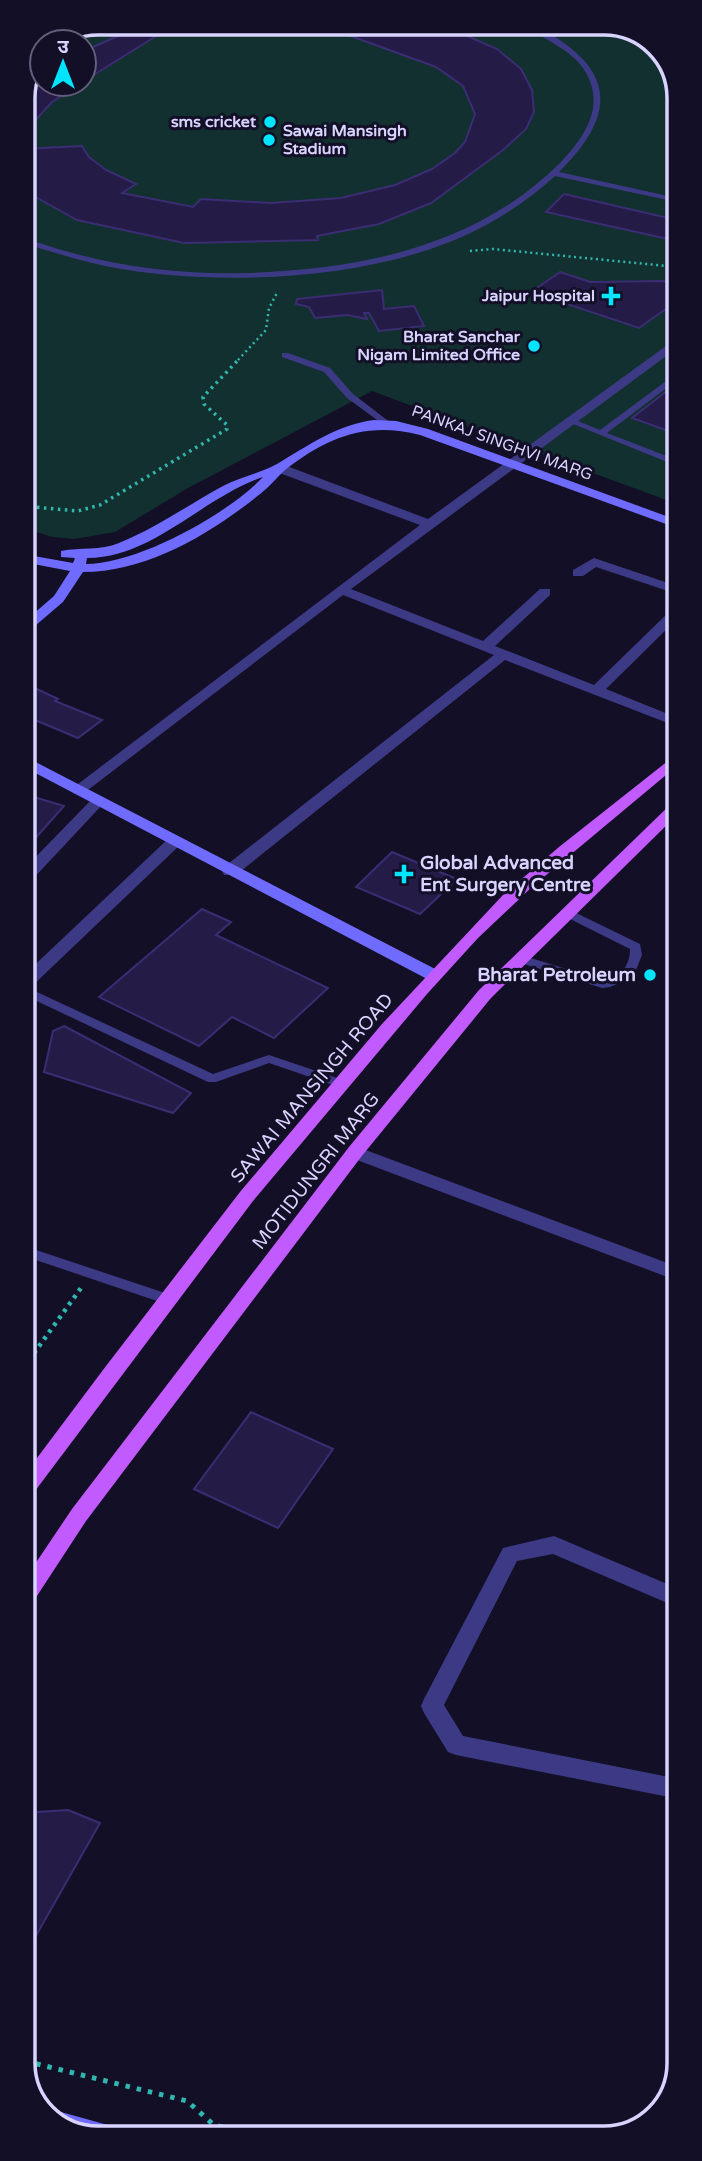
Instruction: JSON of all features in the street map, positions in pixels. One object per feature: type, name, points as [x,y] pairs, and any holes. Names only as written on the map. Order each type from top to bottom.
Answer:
[{"type":"main road","name":"SAWAI MANSINGH ROAD","points":[[35,1474],[166,1299],[339,1083],[435,976],[526,882],[631,799],[667,767]]},
{"type":"main road","name":"MOTIDUNGRI MARG","points":[[35,1581],[79,1515],[355,1153],[485,994],[667,816]]},
{"type":"street","points":[[79,790],[429,524],[667,349]]},
{"type":"street","name":"PANKAJ SINGHVI MARG","points":[[35,550],[80,562],[104,554],[127,545],[253,474],[279,468],[343,433],[366,425],[387,423],[424,432],[667,520]]},
{"type":"street","points":[[279,468],[429,524]]},
{"type":"street","name":"PANKAJ SINGHVI MARG","points":[[35,559],[120,565],[168,547],[264,484],[279,468]]},
{"type":"street","points":[[35,619],[54,604],[80,562]]},
{"type":"street","points":[[578,573],[594,562],[667,587]]},
{"type":"street","points":[[341,590],[667,719]]},
{"type":"street","points":[[485,647],[545,592]]},
{"type":"street","points":[[597,691],[667,622]]},
{"type":"street","points":[[230,871],[504,654]]},
{"type":"street","points":[[35,767],[435,976]]},
{"type":"street","points":[[35,867],[98,801]]},
{"type":"street","points":[[35,974],[175,841]]},
{"type":"street","points":[[355,1153],[667,1270]]},
{"type":"street","points":[[667,1594],[554,1545],[510,1554],[432,1706],[456,1745],[667,1787]]},
{"type":"lane","points":[[35,244],[90,260],[162,271],[257,274],[328,268],[407,253],[454,238],[510,208],[554,173],[591,127],[597,111],[596,86],[571,52],[543,35]]},
{"type":"lane","points":[[554,173],[667,198]]},
{"type":"lane","points":[[285,355],[327,370],[350,396],[387,423]]},
{"type":"lane","points":[[601,433],[667,384]]},
{"type":"lane","points":[[570,421],[667,459]]},
{"type":"lane","points":[[521,959],[602,984],[611,984],[626,974],[636,959],[636,947],[568,913]]},
{"type":"lane","points":[[35,995],[212,1079],[269,1059],[339,1083]]},
{"type":"lane","points":[[35,1254],[166,1299]]},
{"type":"path","points":[[464,253],[493,249],[667,266]]},
{"type":"path","points":[[35,507],[78,511],[100,505],[227,429],[227,425],[204,404],[203,397],[266,330],[273,295],[282,290]]},
{"type":"path","points":[[35,1352],[92,1272]]},
{"type":"path","points":[[35,2063],[187,2101],[214,2126]]},
{"type":"green space","points":[[98,35],[608,35],[628,40],[654,60],[665,82],[667,98],[667,500],[372,391],[188,488],[115,532],[74,539],[35,532],[35,98],[98,98]]},
{"type":"building","points":[[120,35],[158,35],[98,72],[98,45]]},
{"type":"building","points":[[348,35],[465,35],[497,49],[521,69],[532,90],[534,112],[526,129],[503,150],[431,203],[379,224],[317,236],[318,240],[184,243],[77,220],[35,197],[35,148],[82,146],[89,157],[106,170],[136,184],[122,193],[193,207],[201,199],[271,203],[341,198],[395,185],[432,169],[455,153],[465,142],[475,114],[463,86],[436,67]]},
{"type":"building","points":[[35,98],[58,98],[51,103],[35,121]]},
{"type":"building","points":[[564,194],[667,218],[667,239],[546,212]]},
{"type":"building","name":"Jaipur Hospital","points":[[560,272],[590,282],[663,281],[667,282],[667,308],[639,328],[531,292]]},
{"type":"building","points":[[382,290],[384,309],[414,306],[424,326],[379,331],[369,313],[364,313],[367,319],[347,315],[315,318],[309,307],[296,304],[297,299]]},
{"type":"building","points":[[667,391],[667,430],[632,418]]},
{"type":"building","points":[[35,688],[58,699],[55,701],[102,720],[78,738],[35,720]]},
{"type":"building","points":[[35,797],[64,806],[35,839]]},
{"type":"building","points":[[392,852],[457,879],[420,914],[356,887]]},
{"type":"building","points":[[202,909],[231,922],[216,935],[328,988],[274,1038],[232,1017],[199,1046],[99,997]]},
{"type":"building","points":[[64,1026],[191,1093],[173,1113],[44,1072],[53,1031]]},
{"type":"building","points":[[251,1412],[333,1449],[278,1528],[194,1489]]},
{"type":"building","points":[[68,1810],[100,1823],[35,1937],[35,1815],[37,1812]]},
{"type":"place","name":"sms cricket","points":[[270,122]]},
{"type":"place","name":"Sawai Mansingh Stadium","points":[[269,140]]},
{"type":"place","name":"Jaipur Hospital","points":[[611,296]]},
{"type":"place","name":"Bharat Sanchar Nigam Limited Office","points":[[534,346]]},
{"type":"place","name":"Global Advanced Ent Surgery Centre","points":[[404,874]]},
{"type":"place","name":"Bharat Petroleum","points":[[650,975]]}]
